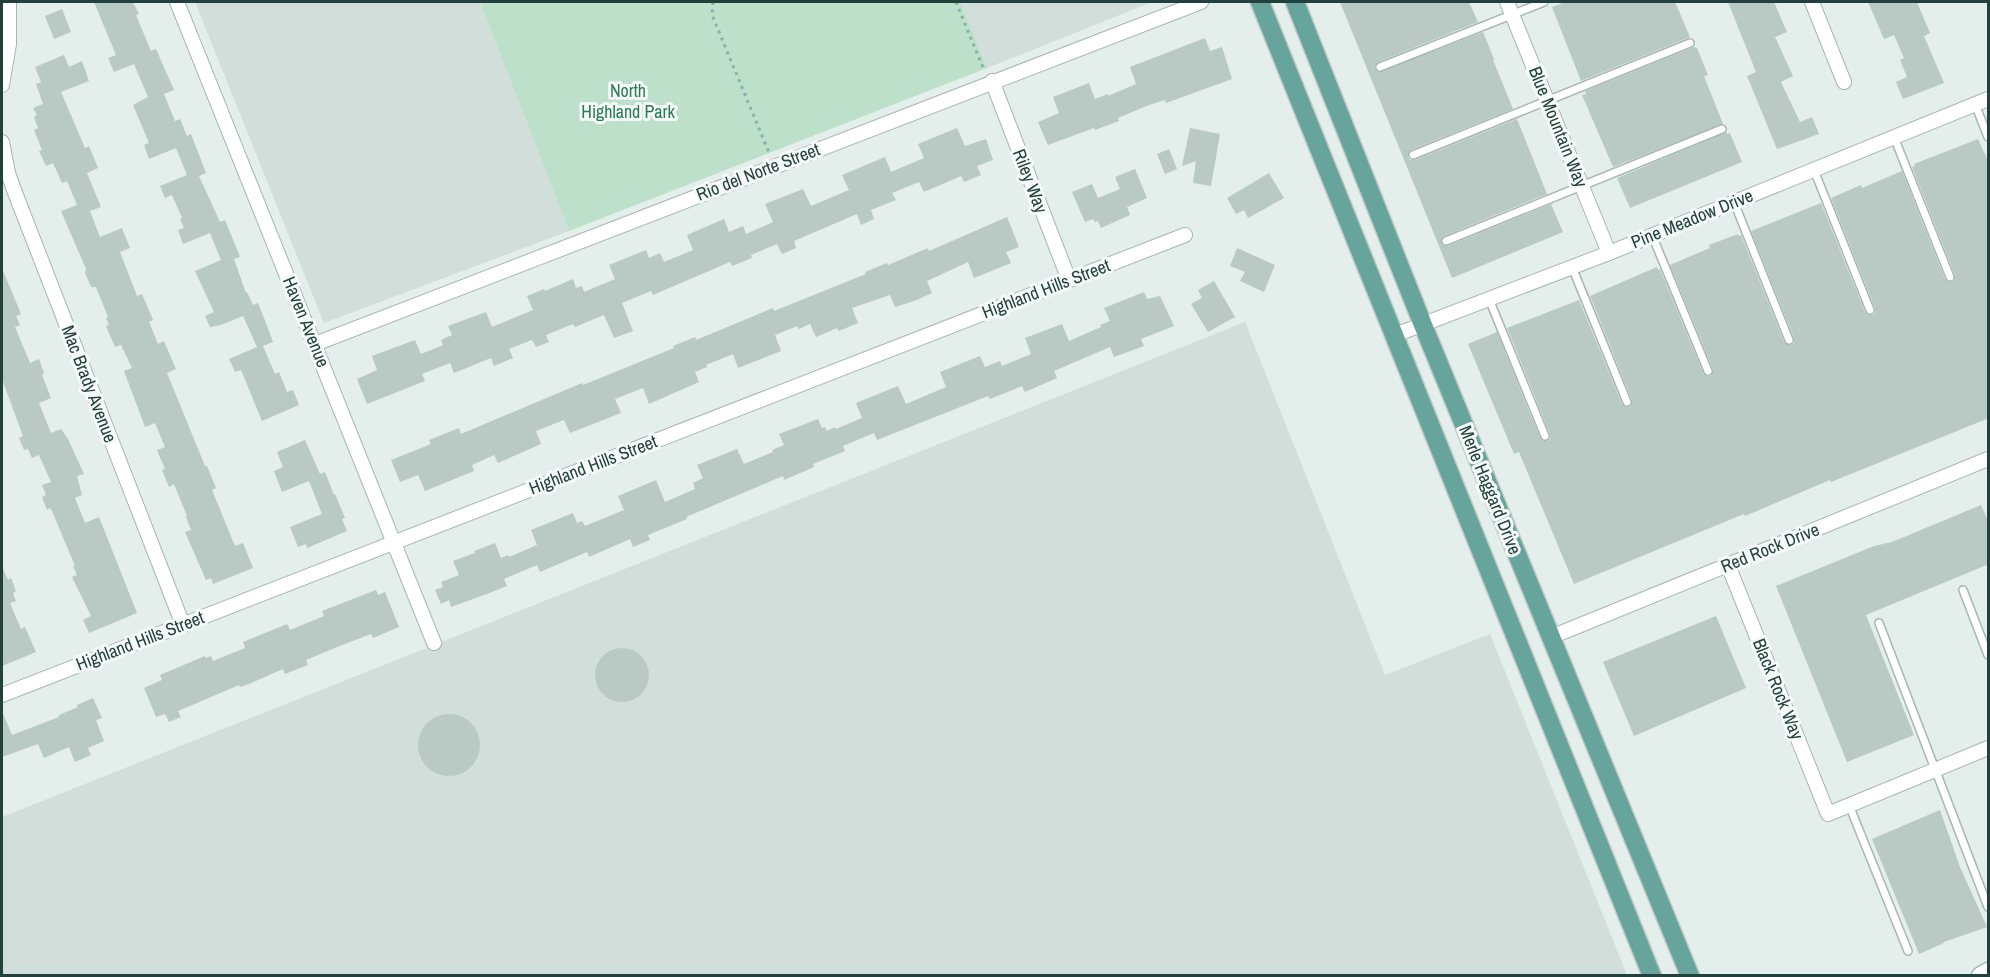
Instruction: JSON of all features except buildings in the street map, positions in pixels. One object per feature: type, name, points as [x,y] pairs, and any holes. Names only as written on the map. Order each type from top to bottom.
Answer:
[{"type":"main road","name":"Merle Haggard Drive","points":[[1260,2],[1652,975]]},
{"type":"main road","name":"Merle Haggard Drive","points":[[1295,2],[1423,325],[1690,975]]},
{"type":"main road","points":[[1981,975],[1989,972]]},
{"type":"street","points":[[2,85],[9,44],[9,2]]},
{"type":"street","name":"Haven Avenue","points":[[177,2],[434,643]]},
{"type":"street","name":"Rio del Norte Street","points":[[315,344],[988,76],[1202,2]]},
{"type":"street","points":[[1812,2],[1844,82]]},
{"type":"street","name":"Blue Mountain Way","points":[[1510,8],[1609,253]]},
{"type":"street","name":"Riley Way","points":[[988,76],[1069,280]]},
{"type":"street","name":"Pine Meadow Drive","points":[[1395,335],[1609,253],[1982,102]]},
{"type":"street","name":"Mac Brady Avenue","points":[[2,142],[14,190],[183,625]]},
{"type":"street","name":"Highland Hills Street","points":[[2,695],[1185,235]]},
{"type":"street","name":"Red Rock Drive","points":[[1551,637],[1989,459]]},
{"type":"street","name":"Black Rock Way","points":[[1728,565],[1828,814],[1849,805]]},
{"type":"street","points":[[1849,805],[1989,748]]},
{"type":"lane","points":[[1380,67],[1510,8],[1544,2]]},
{"type":"lane","points":[[1413,155],[1690,43]]},
{"type":"lane","points":[[1982,102],[1989,137]]},
{"type":"lane","points":[[1446,241],[1722,129]]},
{"type":"lane","points":[[1894,137],[1950,277]]},
{"type":"lane","points":[[1814,170],[1870,310]]},
{"type":"lane","points":[[1734,202],[1789,340]]},
{"type":"lane","points":[[1653,235],[1708,371]]},
{"type":"lane","points":[[1572,267],[1627,402]]},
{"type":"lane","points":[[1489,299],[1545,436]]},
{"type":"lane","points":[[1963,590],[1989,655]]},
{"type":"lane","points":[[1879,623],[1989,907]]},
{"type":"lane","points":[[1849,805],[1908,951]]},
{"type":"path","points":[[713,2],[712,15],[770,157]]},
{"type":"path","points":[[956,2],[988,76]]},
{"type":"shaded area","points":[[195,2],[480,2],[569,231],[324,323]]},
{"type":"shaded area","points":[[960,2],[1152,2],[987,68]]},
{"type":"shaded area","points":[[1245,322],[1385,675],[1490,634],[1627,975],[2,976],[2,817]]},
{"type":"green space","name":"North Highland Park","points":[[480,2],[960,2],[987,68],[569,231]]}]
